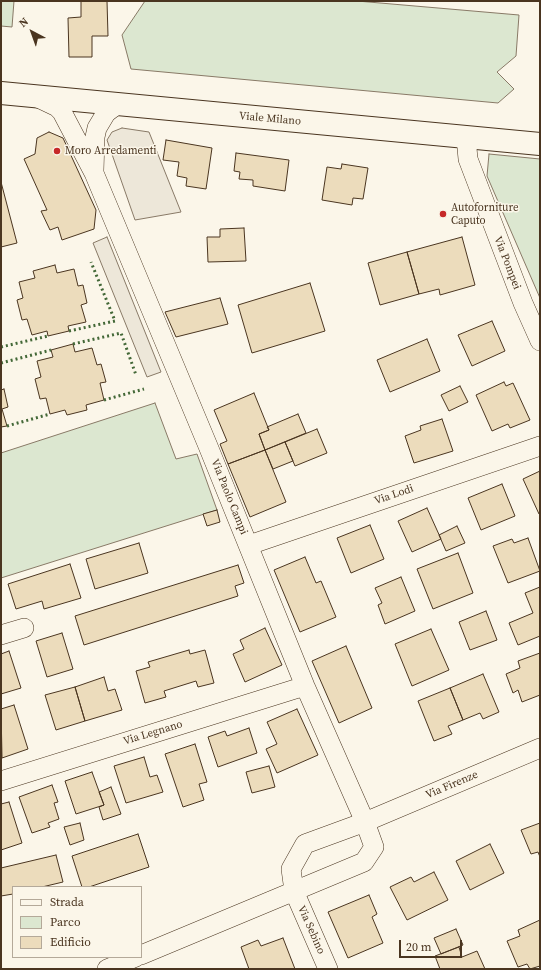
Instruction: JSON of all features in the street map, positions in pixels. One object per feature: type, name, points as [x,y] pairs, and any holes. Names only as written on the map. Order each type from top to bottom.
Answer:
[{"type":"main road","name":"Viale Milano","points":[[1,80],[540,130]]},
{"type":"main road","name":"Viale Milano","points":[[1,93],[540,144]]},
{"type":"street","name":"Via Paolo Campi","points":[[35,96],[57,107],[62,112],[94,173],[249,545],[305,686],[365,822]]},
{"type":"street","name":"Via Paolo Campi","points":[[94,173],[95,137],[97,128],[106,113],[118,104]]},
{"type":"street","name":"Via Pompei","points":[[466,137],[468,159],[523,303],[540,341]]},
{"type":"street","name":"Via Lodi","points":[[249,545],[540,446]]},
{"type":"street","points":[[1,635],[24,628]]},
{"type":"street","name":"Via Legnano","points":[[1,781],[305,686]]},
{"type":"street","name":"Via Firenze","points":[[294,891],[291,869],[305,844],[365,822],[540,748]]},
{"type":"street","points":[[142,955],[364,862],[374,847],[365,822]]},
{"type":"street","name":"Via Sebino","points":[[294,891],[328,969]]},
{"type":"street","points":[[107,969],[134,958]]},
{"type":"green space","points":[[1,1],[14,1],[12,27],[1,26]]},
{"type":"green space","points":[[145,1],[357,1],[519,15],[516,56],[497,72],[514,89],[498,103],[131,69],[122,35]]},
{"type":"green space","points":[[489,154],[540,159],[540,298],[487,176]]},
{"type":"green space","points":[[155,403],[176,459],[197,454],[217,510],[1,578],[1,453]]},
{"type":"shaded area","points":[[122,128],[149,132],[181,212],[135,220],[107,140],[112,132]]},
{"type":"shaded area","points":[[107,237],[161,372],[147,377],[93,243]]},
{"type":"building","points":[[81,1],[107,1],[108,36],[92,36],[92,57],[69,57],[68,18],[81,17]]},
{"type":"building","points":[[49,132],[63,138],[96,210],[94,229],[62,240],[58,227],[50,230],[41,211],[47,210],[24,159],[35,154],[37,138]]},
{"type":"building","points":[[166,140],[212,148],[206,189],[186,186],[187,178],[177,176],[179,162],[163,160]]},
{"type":"building","points":[[236,153],[289,160],[285,191],[253,186],[253,180],[239,179],[240,172],[234,171]]},
{"type":"building","points":[[342,164],[368,168],[363,199],[353,198],[352,205],[322,200],[327,167],[341,169]]},
{"type":"building","points":[[1,182],[17,243],[1,247]]},
{"type":"building","points":[[244,228],[246,261],[208,262],[207,237],[220,237],[220,229]]},
{"type":"building","points":[[462,237],[475,285],[440,295],[439,289],[419,294],[407,252]]},
{"type":"building","points":[[407,252],[419,294],[380,305],[368,263]]},
{"type":"building","points":[[55,265],[57,273],[74,269],[78,286],[83,285],[87,303],[81,305],[86,322],[68,326],[69,331],[48,336],[47,331],[32,335],[27,319],[22,320],[17,300],[23,298],[19,282],[35,278],[33,271]]},
{"type":"building","points":[[310,283],[325,331],[252,353],[238,305]]},
{"type":"building","points":[[220,298],[228,324],[176,337],[165,312]]},
{"type":"building","points":[[492,321],[505,351],[472,366],[458,335]]},
{"type":"building","points":[[427,339],[440,371],[390,392],[377,360]]},
{"type":"building","points":[[73,344],[75,352],[92,348],[97,365],[101,364],[106,382],[100,383],[104,400],[86,405],[87,410],[67,415],[65,410],[50,414],[46,398],[40,399],[35,379],[41,377],[37,361],[53,357],[51,350]]},
{"type":"building","points":[[504,382],[506,386],[513,383],[530,420],[510,428],[508,424],[492,431],[476,395]]},
{"type":"building","points":[[460,386],[468,402],[449,411],[441,395]]},
{"type":"building","points":[[4,389],[8,407],[2,409],[7,426],[1,427],[1,390]]},
{"type":"building","points":[[254,393],[269,430],[259,434],[265,450],[228,464],[220,444],[227,441],[214,410]]},
{"type":"building","points":[[298,414],[306,433],[265,450],[259,434],[269,430],[267,427]]},
{"type":"building","points":[[442,419],[453,451],[414,463],[405,436],[421,430],[420,426]]},
{"type":"building","points":[[317,429],[327,453],[295,466],[285,442]]},
{"type":"building","points":[[285,442],[293,461],[273,469],[265,450]]},
{"type":"building","points":[[265,450],[286,502],[250,517],[228,464]]},
{"type":"building","points":[[540,471],[540,514],[539,514],[523,479]]},
{"type":"building","points":[[502,484],[515,516],[481,530],[468,498]]},
{"type":"building","points":[[427,508],[441,539],[412,552],[398,521]]},
{"type":"building","points":[[217,510],[220,522],[207,526],[203,514]]},
{"type":"building","points":[[370,525],[384,559],[351,573],[337,538]]},
{"type":"building","points":[[457,526],[465,543],[446,551],[439,535]]},
{"type":"building","points":[[528,538],[540,571],[508,583],[493,546],[512,539],[514,543]]},
{"type":"building","points":[[139,543],[148,573],[95,589],[86,559]]},
{"type":"building","points":[[458,553],[473,593],[433,609],[417,569]]},
{"type":"building","points":[[305,557],[316,583],[321,581],[336,617],[300,632],[274,570]]},
{"type":"building","points":[[70,564],[81,598],[44,609],[42,601],[16,609],[8,584]]},
{"type":"building","points":[[238,565],[244,583],[235,586],[238,596],[84,645],[75,616]]},
{"type":"building","points":[[401,577],[415,611],[385,624],[378,605],[382,603],[375,588]]},
{"type":"building","points":[[540,587],[540,636],[518,645],[509,623],[533,613],[525,593]]},
{"type":"building","points":[[486,611],[497,640],[470,650],[459,622]]},
{"type":"building","points":[[265,628],[282,665],[245,682],[233,654],[244,649],[240,640]]},
{"type":"building","points":[[431,629],[449,670],[412,686],[395,644]]},
{"type":"building","points":[[62,633],[73,669],[47,677],[36,641]]},
{"type":"building","points":[[346,646],[372,708],[339,723],[312,661]]},
{"type":"building","points":[[189,650],[190,654],[205,650],[214,683],[198,687],[196,681],[164,691],[166,697],[145,703],[136,671],[150,667],[148,662]]},
{"type":"building","points":[[9,651],[21,688],[1,694],[1,654]]},
{"type":"building","points":[[540,653],[540,695],[522,702],[518,690],[513,693],[506,674],[520,668],[518,661]]},
{"type":"building","points":[[483,674],[499,712],[483,719],[480,713],[463,720],[450,688]]},
{"type":"building","points":[[104,677],[108,691],[115,689],[122,710],[85,721],[75,687]]},
{"type":"building","points":[[75,687],[85,721],[56,730],[45,695]]},
{"type":"building","points":[[450,688],[463,720],[448,726],[452,734],[434,741],[418,701]]},
{"type":"building","points":[[14,705],[28,749],[2,758],[1,709]]},
{"type":"building","points":[[297,709],[318,755],[277,773],[266,749],[277,744],[267,722]]},
{"type":"building","points":[[249,728],[257,753],[218,767],[208,737],[225,731],[227,736]]},
{"type":"building","points":[[195,744],[207,782],[199,784],[204,800],[183,807],[165,754]]},
{"type":"building","points":[[144,757],[150,777],[157,775],[163,792],[126,803],[114,766]]},
{"type":"building","points":[[269,766],[275,787],[252,793],[246,772]]},
{"type":"building","points":[[92,772],[104,805],[76,814],[65,781]]},
{"type":"building","points":[[52,785],[58,802],[54,803],[59,819],[48,823],[50,827],[32,833],[19,797]]},
{"type":"building","points":[[111,787],[121,814],[103,820],[99,807],[104,805],[99,792]]},
{"type":"building","points":[[9,802],[22,843],[1,850],[1,804]]},
{"type":"building","points":[[80,823],[84,840],[70,845],[64,827]]},
{"type":"building","points":[[540,823],[540,857],[538,852],[531,854],[521,830]]},
{"type":"building","points":[[138,834],[149,867],[92,886],[82,886],[72,856]]},
{"type":"building","points":[[490,844],[504,873],[470,890],[456,861]]},
{"type":"building","points":[[56,855],[63,882],[46,886],[12,886],[12,894],[1,896],[1,868]]},
{"type":"building","points":[[434,872],[448,900],[407,920],[390,887],[411,877],[414,882]]},
{"type":"building","points":[[369,895],[377,914],[372,917],[383,943],[348,958],[328,912]]},
{"type":"building","points":[[540,920],[540,966],[530,969],[527,964],[518,967],[507,941],[520,936],[518,930]]},
{"type":"building","points":[[456,929],[463,945],[441,954],[434,938]]},
{"type":"building","points":[[283,938],[295,969],[249,969],[241,947],[258,940],[261,946]]},
{"type":"building","points":[[459,947],[462,957],[477,951],[485,969],[440,969],[435,956]]},
{"type":"hedge","points":[[69,331],[115,321],[91,262]]},
{"type":"hedge","points":[[73,344],[121,333],[136,375]]},
{"type":"hedge","points":[[1,347],[48,336]]},
{"type":"hedge","points":[[1,363],[51,350]]},
{"type":"hedge","points":[[104,400],[144,389]]},
{"type":"hedge","points":[[7,426],[50,414]]},
{"type":"place","name":"Moro Arredamenti","points":[[57,151]]},
{"type":"place","name":"Autoforniture Caputo","points":[[443,214]]}]
